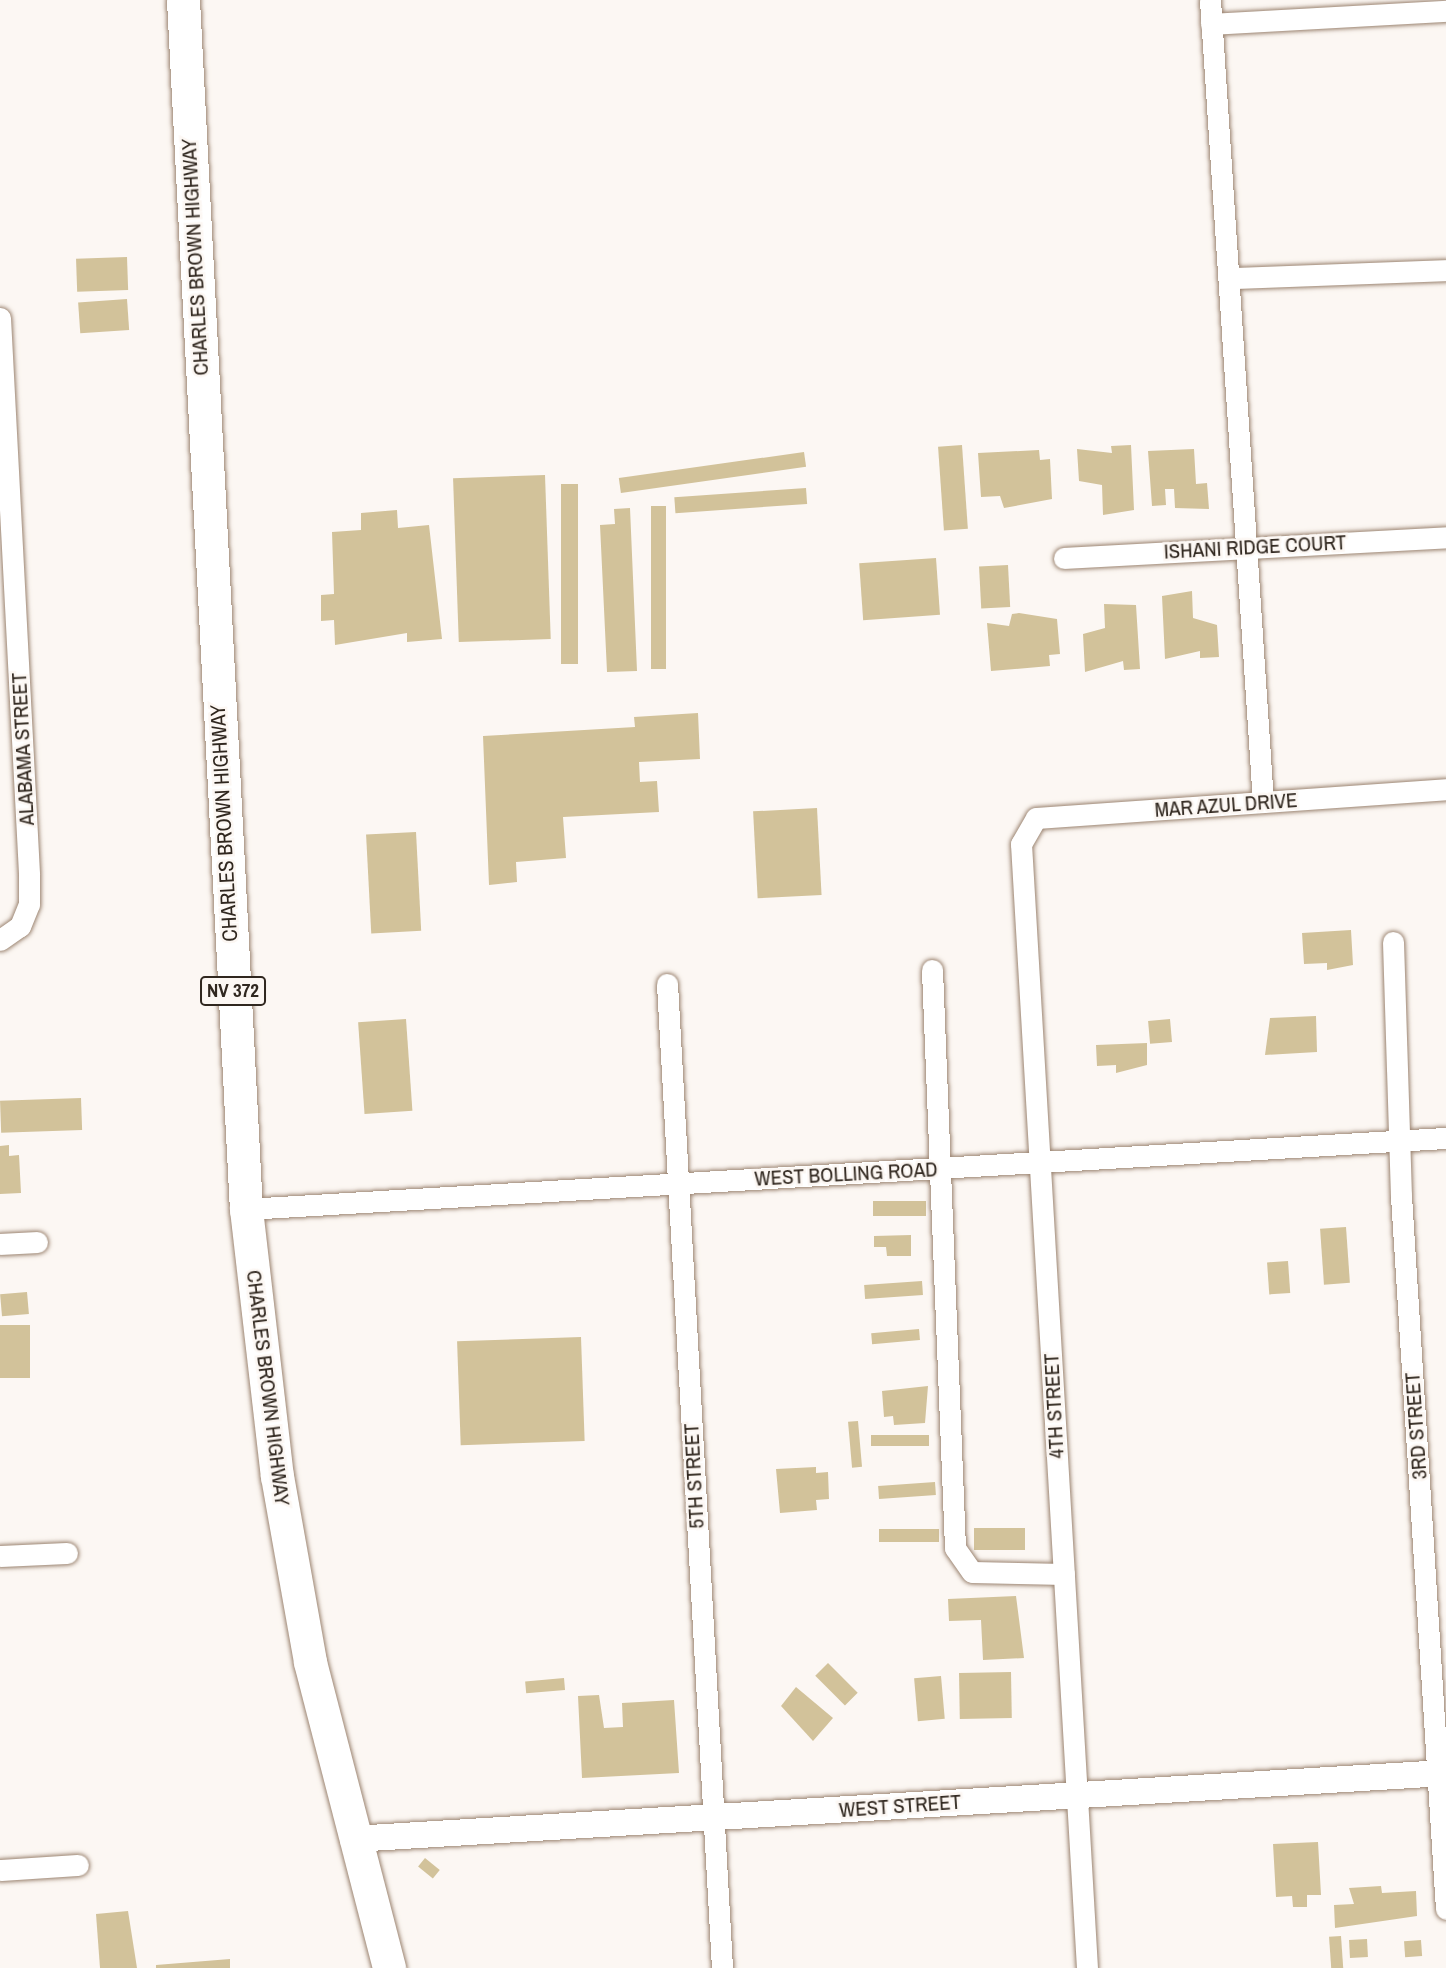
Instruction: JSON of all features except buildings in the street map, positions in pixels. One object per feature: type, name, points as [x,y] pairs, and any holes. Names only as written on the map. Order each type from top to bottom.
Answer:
[{"type":"main road","name":"CHARLES BROWN HIGHWAY","points":[[183,0],[246,1209],[281,1500],[310,1662],[353,1839],[389,1968]]},
{"type":"street","points":[[1210,0],[1232,278],[1263,802]]},
{"type":"street","points":[[1211,24],[1446,11]]},
{"type":"street","points":[[1232,278],[1446,270]]},
{"type":"street","name":"ALABAMA STREET","points":[[0,320],[9,636],[29,874],[29,904],[20,926],[0,940]]},
{"type":"street","name":"ISHANI RIDGE COURT","points":[[1064,558],[1446,537]]},
{"type":"street","name":"MAR AZUL DRIVE","points":[[1021,844],[1036,818],[1446,789]]},
{"type":"street","name":"4TH STREET","points":[[1021,844],[1087,1968]]},
{"type":"street","name":"3RD STREET","points":[[1393,942],[1400,1142],[1442,1773],[1446,1909]]},
{"type":"street","points":[[932,970],[955,1548],[972,1572],[1064,1574]]},
{"type":"street","name":"5TH STREET","points":[[667,984],[722,1968]]},
{"type":"street","name":"WEST BOLLING ROAD","points":[[246,1209],[1446,1138]]},
{"type":"street","points":[[0,1244],[37,1242]]},
{"type":"street","points":[[0,1556],[67,1553]]},
{"type":"street","name":"WEST STREET","points":[[353,1839],[1442,1773]]},
{"type":"street","points":[[0,1870],[78,1865]]}]
